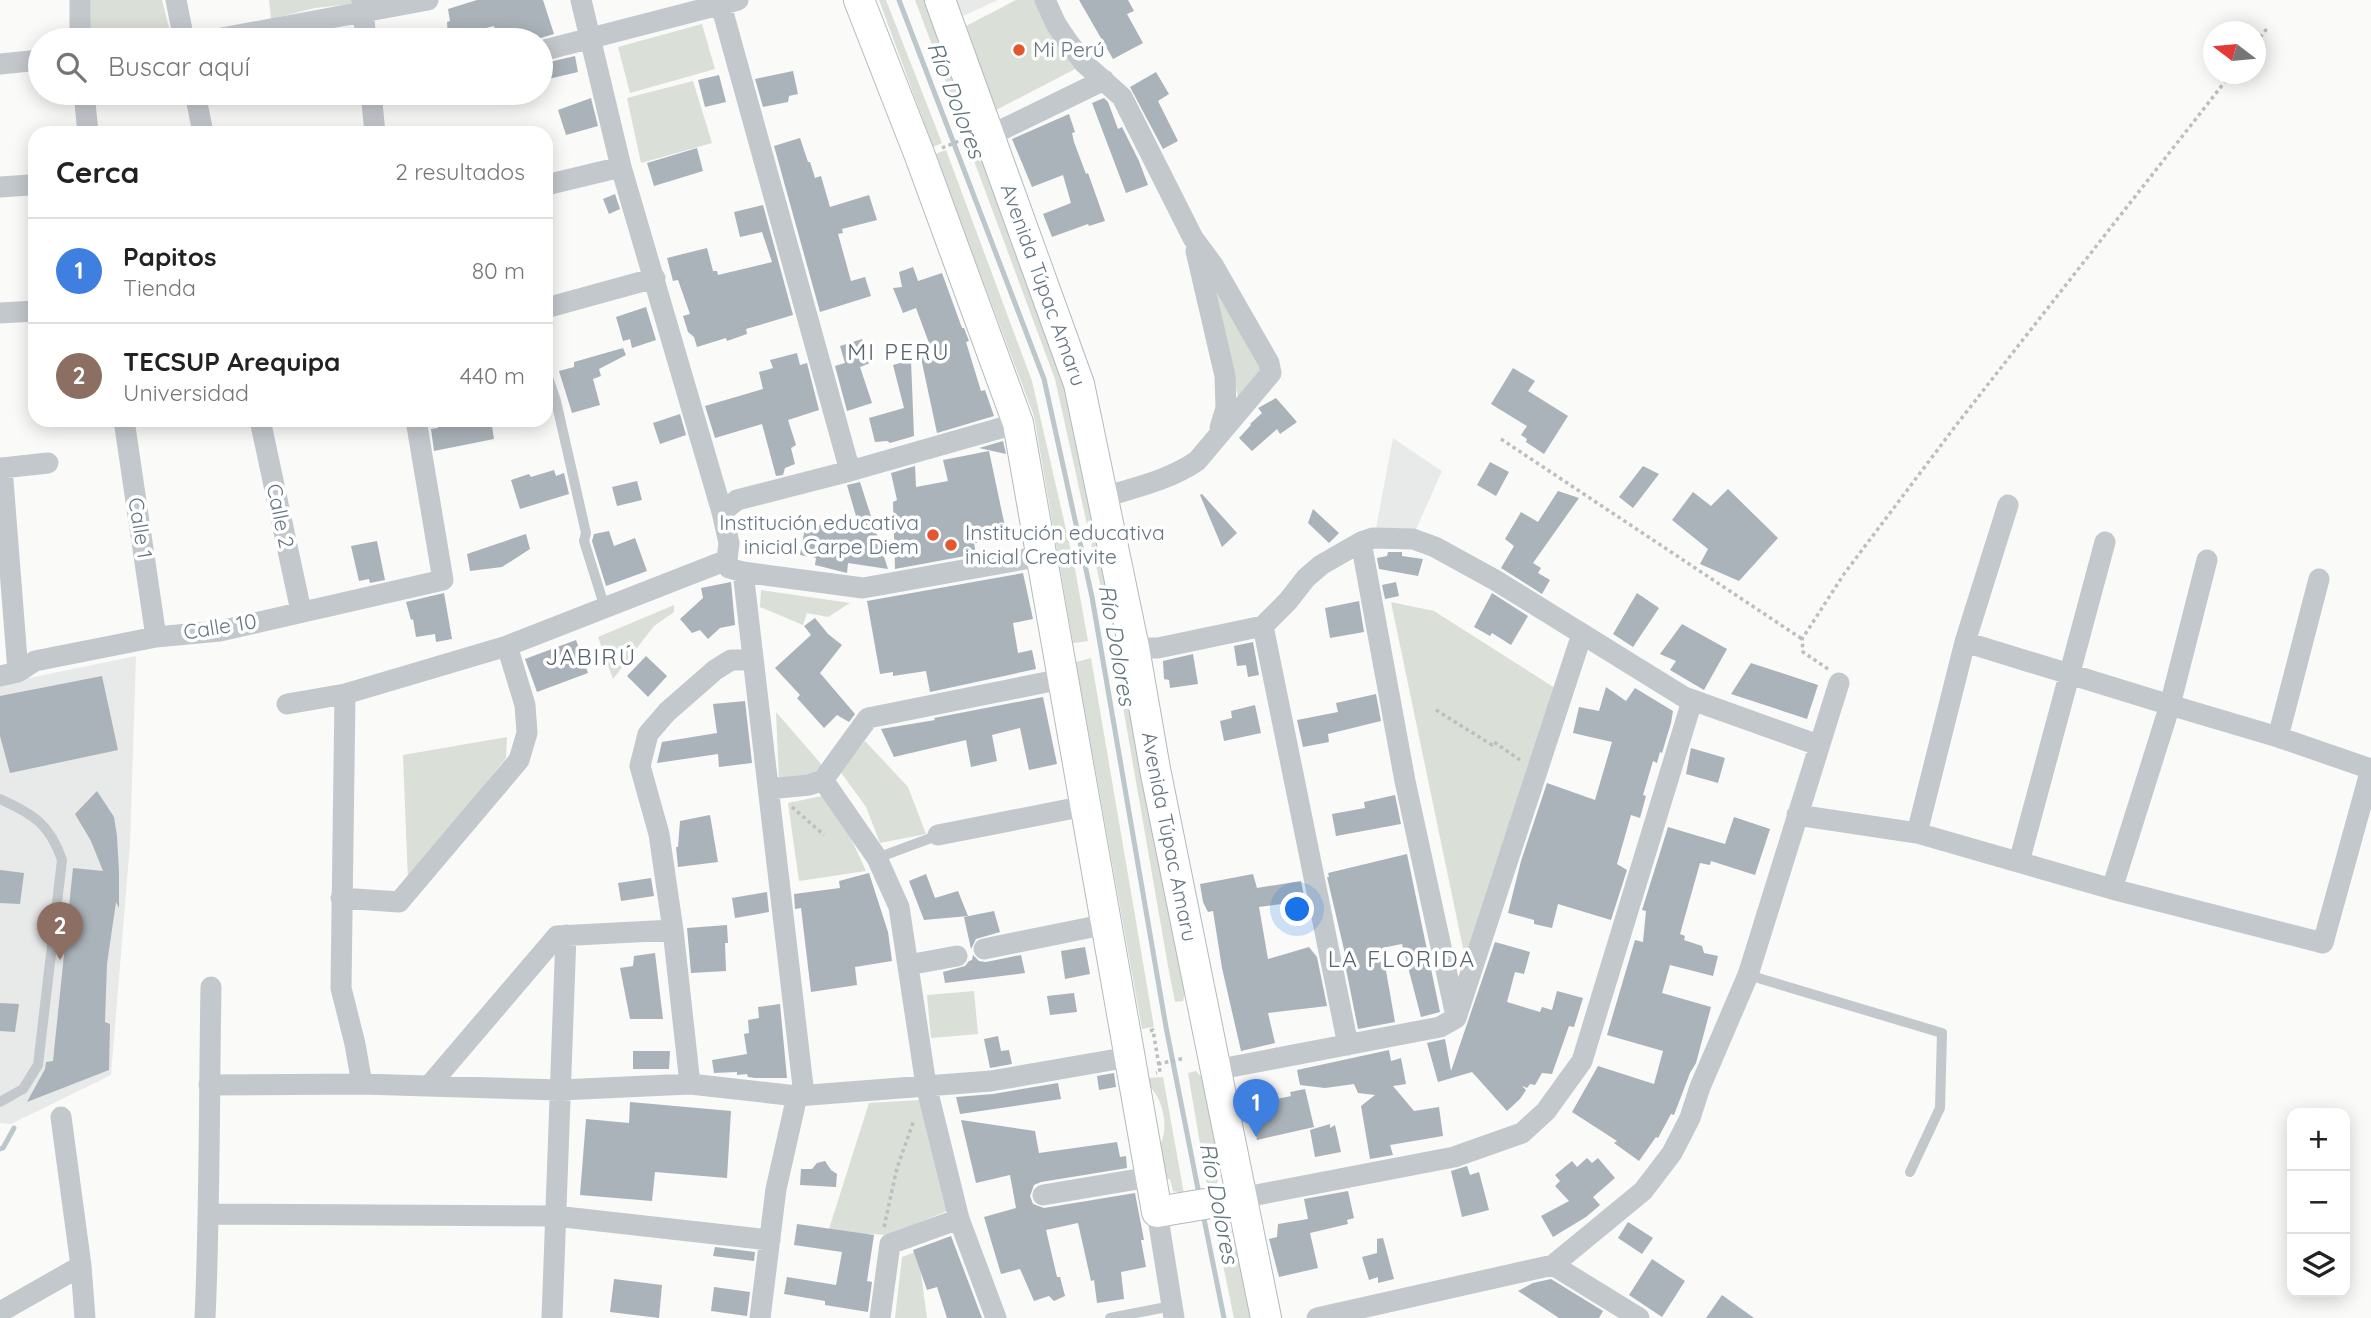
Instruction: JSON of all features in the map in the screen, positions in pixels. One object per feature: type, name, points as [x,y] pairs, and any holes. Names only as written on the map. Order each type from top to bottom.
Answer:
[{"type":"street","points":[[80,0],[80,28]]},
{"type":"street","points":[[176,0],[182,28]]},
{"type":"street","points":[[581,0],[621,167],[722,512],[735,566],[776,794],[801,1096],[776,1189],[760,1318]]},
{"type":"street","points":[[859,0],[1018,423],[1150,1177],[1164,1211],[1173,1312]]},
{"type":"street","name":"Avenida Túpac Amaru","points":[[940,0],[978,136],[1079,384],[1135,648],[1155,769],[1215,1070],[1235,1199],[1266,1318]]},
{"type":"street","points":[[1045,0],[1056,24],[1085,64],[1122,97],[1193,238],[1213,265],[1269,363],[1271,373],[1197,461],[1157,482],[1104,497]]},
{"type":"street","points":[[264,28],[362,6],[419,3]]},
{"type":"street","points":[[553,48],[730,3],[850,471]]},
{"type":"street","points":[[362,6],[365,28]]},
{"type":"street","points":[[0,64],[28,61]]},
{"type":"street","points":[[978,136],[1104,80]]},
{"type":"street","points":[[85,105],[87,126]]},
{"type":"street","points":[[197,105],[202,126]]},
{"type":"street","points":[[372,105],[374,126]]},
{"type":"street","points":[[553,183],[621,167]]},
{"type":"street","points":[[0,187],[28,185]]},
{"type":"street","points":[[1193,238],[1225,376],[1226,408],[1219,433]]},
{"type":"street","points":[[553,306],[655,278]]},
{"type":"street","points":[[0,313],[28,311]]},
{"type":"street","points":[[722,512],[737,500],[1018,423]]},
{"type":"street","name":"Calle 1","points":[[125,427],[156,637]]},
{"type":"street","name":"Calle 2","points":[[262,427],[301,611]]},
{"type":"street","name":"Calle 10","points":[[9,674],[35,661],[156,637],[220,631],[443,580],[417,427]]},
{"type":"street","points":[[9,674],[1,468],[48,463]]},
{"type":"street","points":[[1917,833],[1965,642],[2008,505]]},
{"type":"street","points":[[1135,648],[1158,648],[1263,626],[1321,565],[1360,542],[1373,538],[1413,539],[1435,547],[1515,591],[1692,701],[1818,745]]},
{"type":"street","points":[[1360,542],[1405,781],[1457,1018]]},
{"type":"street","points":[[2018,862],[2105,542]]},
{"type":"street","points":[[287,704],[345,694],[506,646],[605,608],[735,566],[863,588],[1042,556]]},
{"type":"street","points":[[2112,889],[2170,705],[2207,560]]},
{"type":"street","points":[[2278,737],[2319,579]]},
{"type":"street","points":[[1263,626],[1348,1045]]},
{"type":"street","points":[[1215,1070],[1440,1027],[1457,1018],[1581,634]]},
{"type":"street","points":[[1797,815],[1917,833],[2112,889],[2323,943],[2371,769],[2278,737],[1965,642]]},
{"type":"street","points":[[341,898],[399,902],[519,760],[527,733],[525,705],[506,646]]},
{"type":"street","points":[[690,1084],[659,834],[639,766],[648,734],[667,712],[715,670],[731,660],[752,660]]},
{"type":"street","points":[[776,794],[823,780],[868,718],[1062,679]]},
{"type":"street","points":[[1317,1318],[1553,1265],[1643,1191],[1672,1153],[1690,1118],[1700,1087],[1748,975],[1839,683]]},
{"type":"street","points":[[345,694],[341,988],[362,1084]]},
{"type":"street","points":[[1164,1211],[1454,1157],[1522,1133],[1546,1111],[1582,1061],[1692,701]]},
{"type":"street","points":[[823,780],[877,858],[899,907],[926,1085],[958,1219],[996,1318]]},
{"type":"street","points":[[934,836],[1084,806]]},
{"type":"street","points":[[984,949],[1107,924]]},
{"type":"street","points":[[429,1086],[557,936],[673,930]]},
{"type":"street","points":[[551,1318],[566,936]]},
{"type":"street","points":[[908,965],[957,956]]},
{"type":"street","points":[[205,1318],[210,1214],[211,987]]},
{"type":"street","points":[[209,1085],[362,1084],[560,1090],[690,1084],[801,1096],[991,1081],[1129,1057]]},
{"type":"street","points":[[61,1117],[81,1266],[85,1318]]},
{"type":"street","points":[[1043,1195],[1150,1177]]},
{"type":"street","points":[[210,1214],[555,1216],[769,1240]]},
{"type":"street","points":[[880,1318],[890,1244],[958,1219]]},
{"type":"street","points":[[1553,1265],[1639,1318]]},
{"type":"street","points":[[0,1312],[81,1266]]},
{"type":"lane","points":[[553,392],[586,533],[584,541],[605,608]]},
{"type":"lane","points":[[0,799],[28,812],[46,827],[62,860],[38,1065],[23,1089],[0,1102]]},
{"type":"lane","points":[[877,858],[934,836]]},
{"type":"lane","points":[[1748,975],[1942,1032],[1940,1108],[1910,1172]]},
{"type":"lane","points":[[1110,1318],[1173,1312]]},
{"type":"path","points":[[1839,683],[1834,672],[1803,652],[1802,639],[1844,574],[1957,424],[2223,84]]},
{"type":"path","points":[[934,152],[978,136]]},
{"type":"path","points":[[1501,439],[1802,639]]},
{"type":"path","points":[[1436,710],[1492,744],[1494,742],[1527,766]]},
{"type":"path","points":[[776,794],[824,835]]},
{"type":"path","points":[[1158,1063],[1185,1058]]},
{"type":"path","points":[[890,1244],[883,1231],[897,1168],[926,1085]]},
{"type":"shaded area","points":[[88,0],[162,0],[169,28],[89,28]]},
{"type":"shaded area","points":[[269,0],[352,0],[352,4],[315,8],[271,19]]},
{"type":"shaded area","points":[[879,0],[886,0],[942,143],[933,147]]},
{"type":"shaded area","points":[[915,0],[929,0],[973,112],[961,122]]},
{"type":"shaded area","points":[[956,0],[998,0],[963,16]]},
{"type":"shaded area","name":"Mi Perú","points":[[1016,0],[1036,0],[1077,68],[996,110],[966,26]]},
{"type":"shaded area","points":[[702,24],[715,69],[630,93],[618,47]]},
{"type":"shaded area","points":[[693,81],[712,143],[641,163],[627,98]]},
{"type":"shaded area","points":[[984,146],[1067,377],[1112,604],[1105,606],[1055,379],[970,150]]},
{"type":"shaded area","points":[[946,150],[1032,381],[1075,569],[1088,641],[1073,643],[1034,416],[935,154]]},
{"type":"shaded area","points":[[1207,270],[1262,372],[1238,397]]},
{"type":"shaded area","points":[[1393,438],[1442,471],[1416,529],[1376,528]]},
{"type":"shaded area","points":[[761,590],[850,603],[828,617],[807,613],[803,625],[760,607]]},
{"type":"shaded area","points":[[1391,602],[1434,611],[1558,690],[1468,972]]},
{"type":"shaded area","points":[[674,605],[674,612],[654,626],[613,679],[598,637]]},
{"type":"shaded area","points":[[1120,648],[1186,987],[1183,1001],[1175,1002],[1168,966],[1113,649]]},
{"type":"shaded area","points":[[136,656],[130,844],[111,1075],[11,1124],[0,1123],[0,684]]},
{"type":"shaded area","points":[[1091,658],[1154,1027],[1142,1029],[1076,662]]},
{"type":"shaded area","points":[[776,712],[822,765],[808,779],[779,780]]},
{"type":"shaded area","points":[[507,737],[506,758],[408,881],[403,755]]},
{"type":"shaded area","points":[[865,741],[908,787],[926,834],[880,843],[866,807],[840,771]]},
{"type":"shaded area","points":[[822,796],[843,821],[866,871],[799,881],[788,803]]},
{"type":"shaded area","points":[[974,991],[978,1034],[931,1038],[927,995]]},
{"type":"shaded area","points":[[1196,1071],[1205,1081],[1219,1145],[1212,1151],[1218,1180],[1216,1188],[1208,1191],[1188,1073]]},
{"type":"shaded area","points":[[1163,1077],[1184,1194],[1173,1191],[1170,1179],[1159,1180],[1155,1152],[1164,1133],[1164,1119],[1161,1104],[1147,1078]]},
{"type":"shaded area","points":[[920,1100],[947,1211],[889,1235],[828,1232],[869,1103]]},
{"type":"shaded area","points":[[1213,1217],[1229,1221],[1234,1244],[1241,1243],[1255,1318],[1234,1318]]},
{"type":"shaded area","points":[[915,1252],[927,1318],[895,1318],[902,1257]]},
{"type":"building","points":[[477,0],[543,0],[552,28],[447,28],[447,22],[450,21],[448,9]]},
{"type":"building","points":[[1079,0],[1128,0],[1134,11],[1127,14],[1143,43],[1113,59]]},
{"type":"building","points":[[575,56],[578,72],[553,78],[553,61]]},
{"type":"building","points":[[793,71],[798,94],[789,96],[788,102],[763,107],[755,79]]},
{"type":"building","points":[[1156,72],[1169,94],[1158,101],[1178,141],[1163,149],[1130,87]]},
{"type":"building","points":[[719,75],[726,102],[705,107],[698,80]]},
{"type":"building","points":[[591,98],[598,126],[566,135],[558,110]]},
{"type":"building","points":[[1104,98],[1118,129],[1122,127],[1148,185],[1126,193],[1092,103]]},
{"type":"building","points":[[1069,114],[1075,132],[1072,133],[1074,142],[1105,221],[1052,237],[1043,214],[1071,203],[1063,175],[1032,187],[1012,139]]},
{"type":"building","points":[[800,138],[815,178],[821,176],[830,207],[869,195],[877,220],[842,229],[843,233],[838,234],[851,281],[865,277],[871,296],[820,312],[774,146]]},
{"type":"building","points":[[697,148],[703,171],[654,186],[647,163]]},
{"type":"building","points":[[615,194],[620,209],[609,214],[603,199]]},
{"type":"building","points":[[763,205],[793,315],[746,329],[747,334],[727,341],[726,338],[697,347],[683,316],[690,314],[678,280],[673,281],[667,258],[707,248],[713,271],[717,271],[718,275],[772,262],[762,232],[740,237],[734,212]]},
{"type":"building","points":[[913,267],[918,281],[942,273],[969,341],[966,342],[981,391],[985,390],[994,416],[937,433],[921,358],[933,354],[916,308],[903,313],[893,288],[902,287],[899,272]]},
{"type":"building","points":[[646,307],[656,340],[632,348],[630,339],[623,341],[616,317]]},
{"type":"building","points":[[862,339],[870,363],[860,367],[872,403],[847,411],[835,366],[845,363],[840,346]]},
{"type":"building","points":[[623,348],[626,355],[599,369],[601,376],[593,379],[600,405],[572,413],[559,371],[574,367],[574,362]]},
{"type":"building","points":[[797,353],[800,365],[807,363],[819,410],[788,420],[796,445],[791,448],[795,464],[785,468],[783,475],[776,476],[762,424],[715,438],[705,406],[763,389],[759,372],[773,368],[770,360]]},
{"type":"building","points":[[911,360],[914,436],[890,443],[875,442],[869,418],[904,408],[893,365]]},
{"type":"building","points":[[1513,368],[1535,381],[1528,391],[1568,416],[1544,454],[1526,442],[1527,439],[1521,435],[1527,426],[1491,404]]},
{"type":"building","points":[[1276,398],[1297,422],[1280,434],[1277,429],[1252,451],[1239,438],[1262,413],[1258,408]]},
{"type":"building","points":[[680,414],[686,435],[660,444],[653,423]]},
{"type":"building","points":[[492,427],[494,439],[434,451],[431,429]]},
{"type":"building","points":[[1003,441],[1006,454],[979,448]]},
{"type":"building","points":[[989,451],[1008,541],[974,543],[976,554],[895,569],[893,502],[897,500],[891,473],[915,466],[916,487],[948,481],[943,460]]},
{"type":"building","points":[[1490,462],[1509,472],[1496,496],[1477,485]]},
{"type":"building","points":[[1643,466],[1659,474],[1633,508],[1619,497]]},
{"type":"building","points":[[554,470],[556,476],[564,473],[569,494],[520,509],[511,480]]},
{"type":"building","points":[[637,481],[642,500],[617,506],[612,487]]},
{"type":"building","points":[[860,482],[888,569],[848,563],[847,573],[815,565],[816,558],[800,555],[806,523],[860,530],[847,485]]},
{"type":"building","points":[[1728,489],[1778,538],[1739,581],[1700,564],[1708,549],[1672,520],[1693,492],[1711,506]]},
{"type":"building","points":[[1558,491],[1579,498],[1533,563],[1541,568],[1538,573],[1550,580],[1542,594],[1501,568],[1514,546],[1505,539],[1521,512],[1538,522]]},
{"type":"building","points":[[1202,494],[1237,533],[1222,547],[1200,495]]},
{"type":"building","points":[[1313,509],[1339,533],[1329,543],[1308,523]]},
{"type":"building","points":[[609,531],[614,546],[635,538],[647,571],[606,586],[592,541],[594,534]]},
{"type":"building","points":[[526,534],[530,549],[502,567],[470,571],[467,554]]},
{"type":"building","points":[[377,541],[385,580],[370,583],[369,579],[359,581],[351,546]]},
{"type":"building","points":[[1388,552],[1402,552],[1402,556],[1423,559],[1418,576],[1379,569],[1377,558],[1387,556]]},
{"type":"building","points":[[1023,573],[1033,619],[1013,623],[1018,653],[1032,650],[1036,669],[930,692],[926,671],[893,676],[893,672],[880,674],[867,601]]},
{"type":"building","points":[[731,582],[735,625],[720,628],[708,639],[700,630],[692,633],[680,619],[703,598],[701,588]]},
{"type":"building","points":[[1396,582],[1399,596],[1385,599],[1382,585]]},
{"type":"building","points":[[444,593],[452,639],[436,642],[435,634],[416,637],[406,602]]},
{"type":"building","points":[[1492,593],[1528,616],[1511,645],[1492,633],[1490,636],[1474,627]]},
{"type":"building","points":[[1637,593],[1659,608],[1633,647],[1613,634]]},
{"type":"building","points":[[1359,601],[1364,632],[1330,638],[1325,608]]},
{"type":"building","points":[[815,618],[828,634],[842,645],[820,673],[855,714],[849,722],[837,715],[824,728],[797,698],[800,695],[775,668],[811,635],[804,626]]},
{"type":"building","points":[[1682,624],[1727,649],[1704,690],[1670,670],[1676,661],[1660,654]]},
{"type":"building","points":[[576,640],[588,673],[537,692],[525,659]]},
{"type":"building","points":[[1253,642],[1259,675],[1248,677],[1246,665],[1237,666],[1234,646]]},
{"type":"building","points":[[1193,654],[1198,684],[1170,688],[1169,680],[1164,679],[1163,661]]},
{"type":"building","points":[[646,656],[667,676],[648,697],[627,676]]},
{"type":"building","points":[[1751,663],[1818,685],[1807,719],[1731,694]]},
{"type":"building","points":[[102,676],[118,750],[10,773],[0,736],[0,696]]},
{"type":"building","points":[[1606,687],[1626,701],[1635,688],[1673,711],[1662,753],[1660,752],[1657,763],[1653,761],[1643,795],[1646,796],[1640,818],[1631,815],[1617,864],[1627,870],[1611,920],[1558,904],[1552,928],[1534,924],[1534,920],[1508,913],[1521,861],[1547,783],[1595,800],[1612,742],[1573,733],[1579,707],[1599,711]]},
{"type":"building","points":[[1376,694],[1381,721],[1328,734],[1329,742],[1303,747],[1297,720],[1338,712],[1336,703]]},
{"type":"building","points":[[1043,697],[1057,764],[1029,770],[1020,728],[992,735],[997,761],[971,767],[966,740],[894,757],[881,729],[935,720],[934,718]]},
{"type":"building","points":[[745,701],[752,763],[719,767],[718,754],[657,763],[662,742],[717,733],[713,704]]},
{"type":"building","points":[[1255,705],[1261,733],[1224,741],[1220,721],[1232,718],[1231,711]]},
{"type":"building","points":[[1691,748],[1725,758],[1718,783],[1686,774]]},
{"type":"building","points":[[97,791],[114,817],[119,872],[119,908],[116,902],[107,964],[105,1022],[110,1024],[109,1070],[27,1102],[45,1069],[46,1062],[53,1061],[73,868],[103,871],[91,841],[75,814]]},
{"type":"building","points":[[1395,795],[1401,824],[1336,836],[1332,814],[1365,808],[1364,802]]},
{"type":"building","points":[[710,815],[718,862],[678,867],[676,847],[680,821]]},
{"type":"building","points":[[1734,817],[1770,829],[1755,875],[1711,861],[1710,865],[1700,863],[1680,934],[1685,936],[1684,940],[1702,946],[1704,953],[1718,956],[1713,976],[1670,965],[1662,993],[1711,1007],[1696,1063],[1674,1115],[1671,1114],[1658,1138],[1656,1137],[1639,1161],[1614,1143],[1617,1141],[1572,1112],[1598,1066],[1654,1084],[1663,1051],[1607,1035],[1635,940],[1643,942],[1646,911],[1642,910],[1668,827],[1725,844]]},
{"type":"building","points":[[1407,854],[1440,1012],[1421,1017],[1402,944],[1382,948],[1395,1022],[1358,1029],[1328,873]]},
{"type":"building","points":[[0,870],[24,873],[20,904],[0,903]]},
{"type":"building","points":[[869,873],[888,932],[892,961],[855,967],[857,985],[811,992],[801,908],[795,909],[794,894],[840,888],[839,881]]},
{"type":"building","points":[[926,874],[935,898],[958,891],[968,916],[924,920],[909,881]]},
{"type":"building","points":[[1253,874],[1257,888],[1301,881],[1305,901],[1259,907],[1268,959],[1309,947],[1317,957],[1327,1006],[1268,1013],[1275,1043],[1241,1051],[1222,968],[1213,911],[1208,912],[1203,902],[1200,884]]},
{"type":"building","points":[[651,878],[654,896],[621,901],[618,883]]},
{"type":"building","points":[[767,892],[769,912],[735,918],[732,898]]},
{"type":"building","points":[[994,911],[1000,932],[976,939],[971,949],[964,917]]},
{"type":"building","points":[[727,925],[726,971],[691,973],[687,928]]},
{"type":"building","points":[[1495,942],[1530,952],[1524,974],[1515,972],[1507,1002],[1540,1012],[1542,1007],[1552,1010],[1557,991],[1583,998],[1574,1027],[1569,1026],[1552,1074],[1542,1073],[1535,1085],[1530,1084],[1527,1088],[1522,1086],[1526,1090],[1507,1111],[1472,1072],[1438,1082],[1427,1043],[1445,1039],[1451,1071]]},
{"type":"building","points":[[1085,947],[1090,974],[1065,979],[1061,951]]},
{"type":"building","points":[[655,953],[663,1019],[630,1019],[620,968],[633,966],[634,956]]},
{"type":"building","points":[[973,955],[979,961],[986,962],[1021,955],[1025,973],[945,983],[943,972],[965,966],[972,960]]},
{"type":"building","points":[[1074,993],[1077,1012],[1050,1015],[1047,996]]},
{"type":"building","points":[[0,1003],[19,1004],[15,1032],[0,1031]]},
{"type":"building","points":[[780,1004],[787,1078],[755,1078],[748,1077],[747,1074],[737,1075],[737,1072],[714,1073],[712,1060],[747,1054],[744,1034],[749,1033],[748,1020],[759,1018],[758,1007]]},
{"type":"building","points":[[998,1036],[1001,1051],[1009,1050],[1012,1064],[990,1068],[984,1039]]},
{"type":"building","points":[[1389,1050],[1391,1061],[1401,1058],[1406,1084],[1393,1086],[1414,1111],[1439,1107],[1443,1136],[1390,1145],[1393,1155],[1370,1159],[1361,1106],[1375,1095],[1358,1093],[1354,1084],[1325,1088],[1300,1085],[1297,1070]]},
{"type":"building","points":[[633,1051],[670,1051],[669,1069],[633,1069]]},
{"type":"building","points":[[1114,1073],[1116,1087],[1099,1090],[1097,1076]]},
{"type":"building","points":[[1058,1083],[1061,1099],[960,1114],[956,1097],[993,1094]]},
{"type":"building","points":[[1305,1089],[1314,1127],[1257,1140],[1249,1105],[1291,1096],[1290,1092]]},
{"type":"building","points":[[630,1102],[731,1111],[727,1178],[655,1172],[652,1201],[580,1195],[586,1119],[629,1123]]},
{"type":"building","points":[[961,1120],[1035,1131],[1039,1153],[1117,1142],[1120,1157],[1126,1156],[1127,1168],[1041,1182],[1034,1185],[1030,1196],[1033,1204],[1044,1208],[1135,1193],[1146,1267],[1121,1272],[1124,1299],[1097,1303],[1094,1280],[1091,1281],[1078,1223],[1046,1230],[1057,1277],[1060,1277],[1065,1296],[1054,1301],[1049,1296],[1034,1301],[1020,1269],[1001,1274],[984,1217],[1016,1208],[1010,1175],[976,1183]]},
{"type":"building","points":[[1330,1124],[1330,1128],[1335,1125],[1341,1152],[1315,1157],[1310,1130]]},
{"type":"building","points":[[1587,1158],[1592,1163],[1598,1158],[1615,1178],[1593,1197],[1600,1205],[1553,1237],[1541,1216],[1569,1201],[1555,1186],[1560,1181],[1555,1175],[1572,1161],[1577,1167]]},
{"type":"building","points":[[825,1161],[837,1174],[836,1187],[800,1185],[801,1169],[812,1169],[817,1163]]},
{"type":"building","points":[[1467,1166],[1470,1175],[1479,1172],[1489,1210],[1462,1217],[1451,1171]]},
{"type":"building","points":[[1348,1191],[1354,1218],[1347,1220],[1348,1224],[1310,1233],[1318,1268],[1279,1277],[1269,1239],[1277,1237],[1278,1224],[1308,1219],[1304,1199]]},
{"type":"building","points":[[1628,1222],[1653,1238],[1642,1254],[1618,1238]]},
{"type":"building","points":[[797,1224],[874,1235],[867,1281],[872,1282],[868,1312],[825,1305],[825,1301],[784,1294],[787,1277],[836,1285],[842,1252],[794,1245]]},
{"type":"building","points":[[951,1236],[982,1318],[947,1318],[937,1287],[927,1290],[913,1250]]},
{"type":"building","points":[[1383,1238],[1394,1279],[1378,1283],[1378,1277],[1369,1280],[1362,1257],[1377,1253],[1377,1239]]},
{"type":"building","points":[[715,1247],[755,1252],[754,1261],[713,1256]]},
{"type":"building","points":[[1652,1259],[1685,1281],[1662,1317],[1629,1295]]},
{"type":"building","points":[[614,1279],[662,1285],[659,1318],[610,1312]]},
{"type":"building","points":[[1551,1279],[1603,1311],[1599,1318],[1559,1318],[1518,1291],[1533,1283]]},
{"type":"building","points":[[714,1287],[750,1292],[747,1316],[711,1311]]},
{"type":"building","points":[[1722,1295],[1754,1318],[1706,1318]]},
{"type":"waterway","name":"Río Dolores","points":[[899,0],[1044,379],[1092,597],[1166,1027],[1199,1194]]},
{"type":"waterway","points":[[0,1149],[14,1128]]},
{"type":"waterway","name":"Río Dolores","points":[[1203,1214],[1224,1318]]},
{"type":"place","name":"Mi Perú","points":[[1019,50]]},
{"type":"place","name":"Institución educativa inicial Carpe Diem","points":[[933,535]]},
{"type":"place","name":"Institución educativa inicial Creativite","points":[[951,545]]},
{"type":"place","name":"TECSUP Arequipa","points":[[60,960]]},
{"type":"place","name":"Papitos","points":[[1256,1137]]},
{"type":"district","name":"MI PERU","points":[[899,352]]},
{"type":"district","name":"JABIRÚ","points":[[591,657]]},
{"type":"district","name":"LA FLORIDA","points":[[1402,959]]}]
